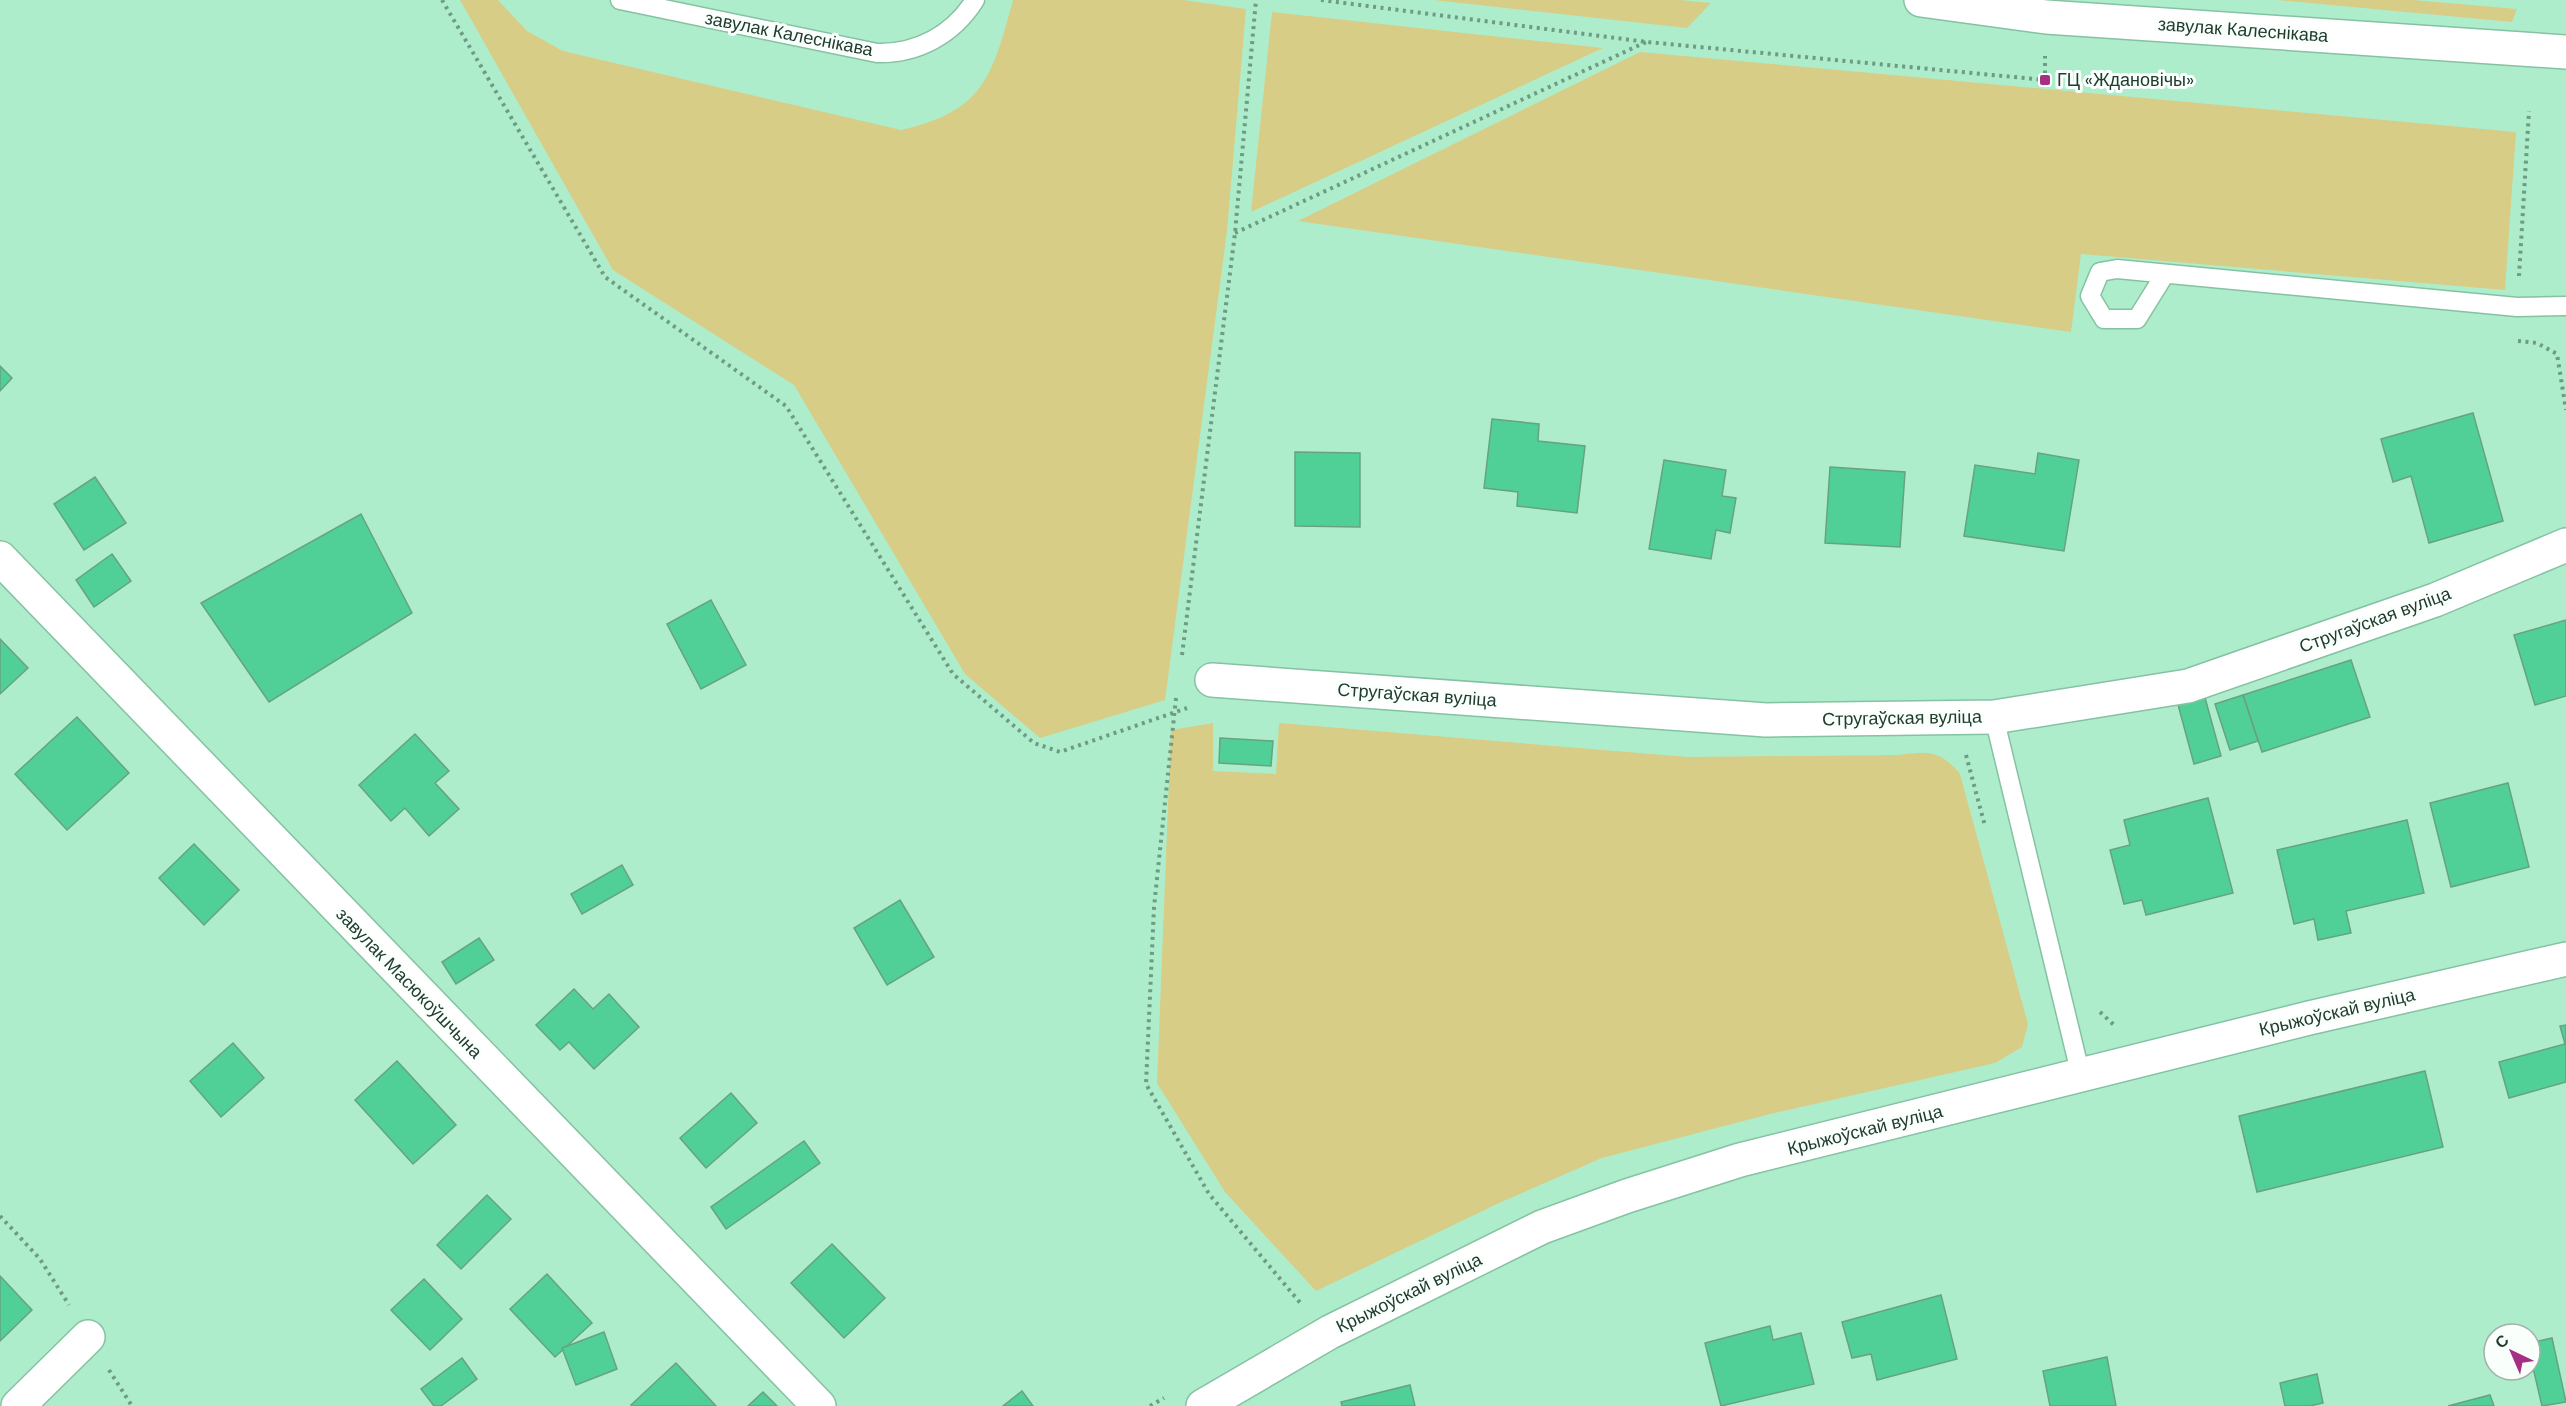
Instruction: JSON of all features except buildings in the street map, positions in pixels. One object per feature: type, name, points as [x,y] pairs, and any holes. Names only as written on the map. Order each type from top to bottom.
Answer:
[{"type":"street","name":"завулак Калеснікава","points":[[1921,0],[2046,17],[2566,52]]},
{"type":"street","name":"Стругаўская вуліца","points":[[1212,680],[1766,720],[1994,717],[2188,686],[2435,600],[2566,545]]},
{"type":"street","name":"завулак Масюкоўшчына","points":[[0,558],[819,1406]]},
{"type":"street","name":"Крыжоўскай вуліца","points":[[1203,1406],[1330,1332],[1542,1227],[1628,1196],[1740,1160],[2309,1018],[2566,959]]},
{"type":"street","points":[[18,1406],[88,1337]]},
{"type":"lane","name":"завулак Калеснікава","points":[[620,0],[877,53],[896,53],[916,49],[937,38],[958,21],[975,0]]},
{"type":"lane","points":[[2165,274],[2517,307],[2566,306]]},
{"type":"lane","points":[[1994,717],[2081,1076]]},
{"type":"path","points":[[442,0],[605,277],[786,406],[952,674],[1034,743],[1060,752],[1250,683]]},
{"type":"path","points":[[1321,0],[1647,42],[2045,80]]},
{"type":"path","points":[[1235,233],[1647,42]]},
{"type":"path","points":[[2529,111],[2513,341],[2537,343],[2557,354],[2566,410]]},
{"type":"shaded area","points":[[460,0],[498,0],[527,31],[563,51],[901,130],[929,122],[951,112],[968,101],[981,86],[998,50],[1013,0],[1184,0],[1246,9],[1227,231],[1165,700],[1040,738],[965,674],[794,385],[613,270]]},
{"type":"shaded area","points":[[1434,0],[1680,0],[1711,3],[1687,28]]},
{"type":"shaded area","points":[[2277,0],[2413,0],[2517,9],[2512,22]]},
{"type":"shaded area","points":[[1272,12],[1603,48],[1251,212]]},
{"type":"shaded area","points":[[1640,52],[2516,132],[2505,290],[2081,254],[2071,332],[1298,221]]},
{"type":"shaded area","points":[[1213,723],[1213,771],[1276,774],[1279,723],[1687,757],[1918,753],[1940,756],[1960,774],[2028,1024],[2022,1047],[1995,1063],[1770,1114],[1602,1158],[1499,1203],[1316,1291],[1225,1192],[1157,1083],[1171,730]]},
{"type":"place","name":"ГЦ «Ждановічы»","points":[[2045,80]]}]
